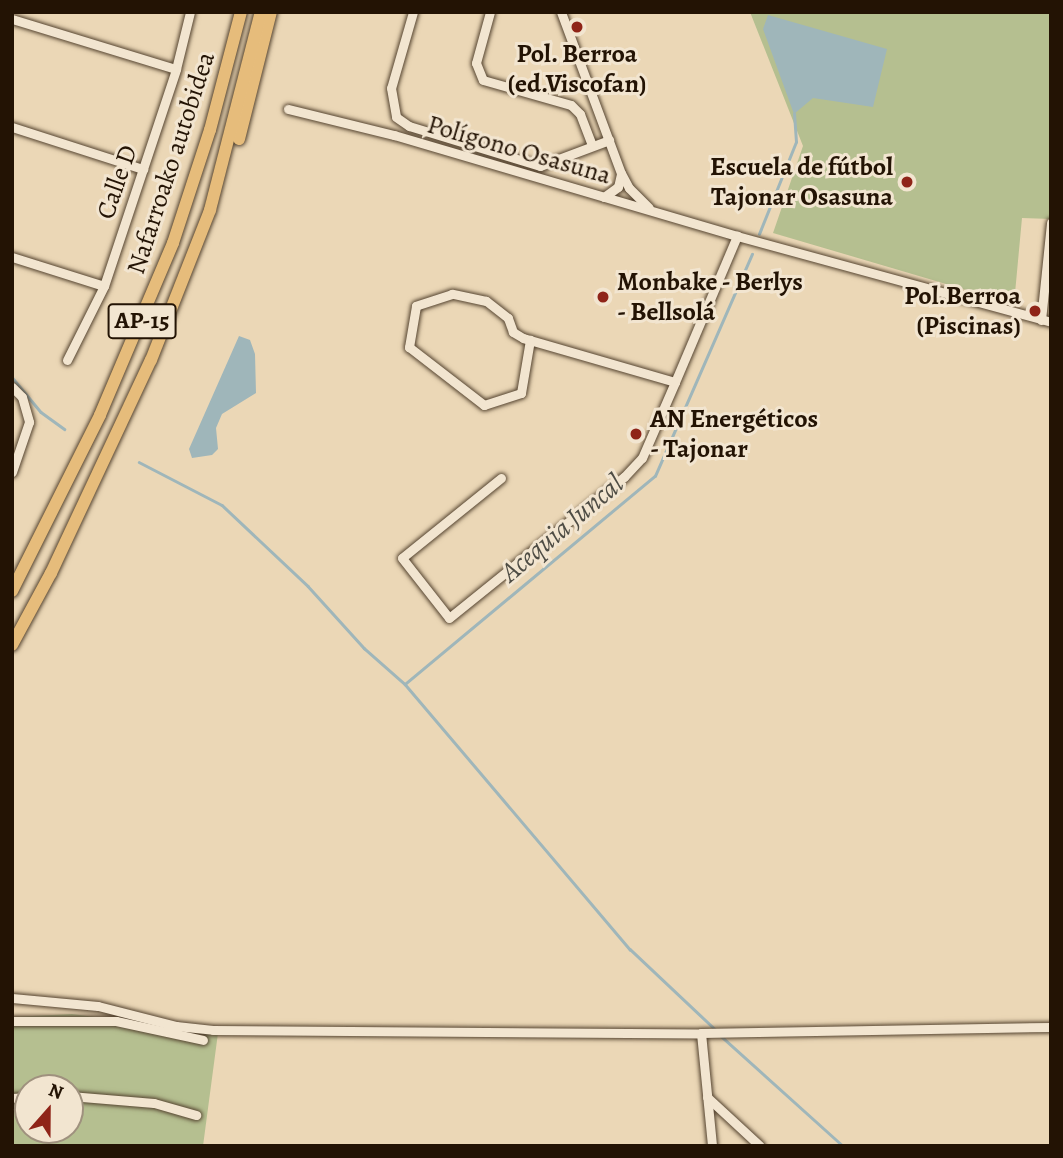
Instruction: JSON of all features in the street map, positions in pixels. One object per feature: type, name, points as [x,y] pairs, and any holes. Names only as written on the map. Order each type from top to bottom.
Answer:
[{"type":"highway","name":"Nafarroako autobidea","points":[[12,590],[105,404],[173,243],[210,130],[241,12]]},
{"type":"highway","name":"Nafarroako autobidea","points":[[12,645],[51,573],[151,360],[209,210],[261,12]]},
{"type":"highway","points":[[209,210],[228,172],[247,111],[271,12]]},
{"type":"street","name":"Calle D","points":[[68,360],[104,286],[176,69],[190,12]]},
{"type":"street","points":[[413,12],[391,88],[391,105],[402,121],[540,166],[609,139]]},
{"type":"street","points":[[490,12],[476,63],[483,80],[571,105],[580,114],[592,146]]},
{"type":"street","points":[[561,12],[621,173],[629,188],[654,211]]},
{"type":"street","points":[[13,16],[176,69]]},
{"type":"street","name":"Polígono Osasuna","points":[[288,109],[394,135],[737,236],[1046,321]]},
{"type":"street","points":[[12,127],[143,169]]},
{"type":"street","points":[[604,197],[618,187],[621,173]]},
{"type":"street","points":[[1046,321],[1051,223]]},
{"type":"street","points":[[501,478],[402,558],[449,618],[624,477],[642,458],[737,236]]},
{"type":"street","points":[[12,257],[104,286]]},
{"type":"street","points":[[530,340],[522,393],[484,405],[410,347],[416,306],[452,294],[486,301],[508,318],[513,332],[530,340],[676,382]]},
{"type":"street","points":[[12,387],[22,397],[29,422],[12,472]]},
{"type":"street","points":[[12,998],[98,1006],[213,1030],[701,1033],[1051,1027]]},
{"type":"street","points":[[12,1021],[126,1022],[203,1040]]},
{"type":"street","points":[[701,1033],[712,1146]]},
{"type":"street","points":[[707,1096],[760,1146]]},
{"type":"street","points":[[84,1097],[154,1103],[196,1115]]},
{"type":"green space","name":"Escuela de fútbol Tajonar Osasuna","points":[[750,12],[1051,12],[1051,219],[1022,218],[1014,304],[773,233],[803,146]]},
{"type":"green space","points":[[72,1014],[218,1033],[203,1146],[12,1146],[12,1017]]},
{"type":"water","points":[[768,15],[887,49],[873,107],[813,98],[794,114],[763,29]]},
{"type":"water","points":[[239,336],[250,340],[255,354],[256,393],[222,414],[216,428],[218,449],[212,455],[192,458],[189,449]]},
{"type":"waterway","name":"Acequia Juncal","points":[[759,234],[796,142],[794,114]]},
{"type":"waterway","name":"Acequia Juncal","points":[[405,684],[655,476],[752,254]]},
{"type":"waterway","points":[[12,377],[41,412],[64,429]]},
{"type":"waterway","name":"Acequia Juncal","points":[[139,462],[222,505],[308,586],[364,648],[405,684],[630,949],[715,1029]]},
{"type":"waterway","name":"Acequia Juncal","points":[[721,1036],[843,1146]]},
{"type":"place","name":"Pol. Berroa (ed.Viscofan)","points":[[577,27]]},
{"type":"place","name":"Escuela de fútbol Tajonar Osasuna","points":[[907,182]]},
{"type":"place","name":"Monbake - Berlys - Bellsolá","points":[[603,297]]},
{"type":"place","name":"Pol.Berroa (Piscinas)","points":[[1035,311]]},
{"type":"place","name":"AN Energéticos - Tajonar","points":[[636,434]]}]
